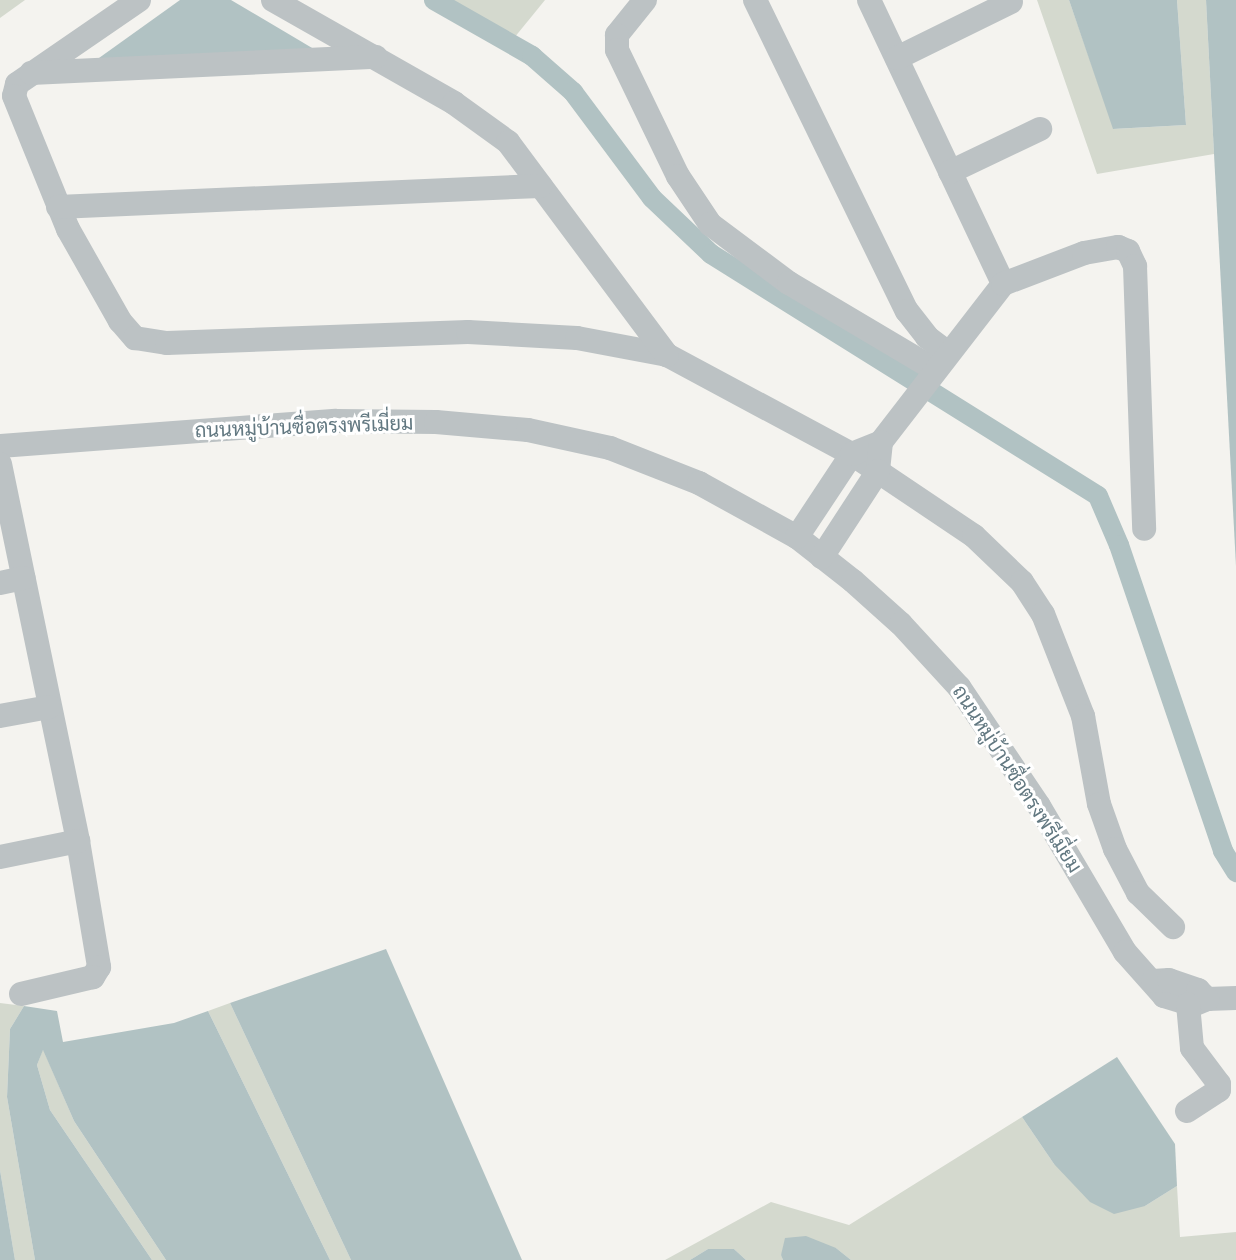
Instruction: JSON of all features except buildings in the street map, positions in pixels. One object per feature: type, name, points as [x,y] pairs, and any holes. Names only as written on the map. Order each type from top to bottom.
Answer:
[{"type":"street","points":[[139,0],[17,84],[14,105],[58,207],[120,321],[135,338],[147,342],[468,332],[577,338],[667,355],[852,454],[974,536],[1023,582],[1043,614],[1083,716],[1099,804],[1115,849],[1138,893],[1173,927]]},
{"type":"street","points":[[273,0],[377,57],[482,121],[508,142],[639,322],[667,355]]},
{"type":"street","points":[[645,0],[617,35],[617,50],[696,205],[710,224],[789,283],[896,347],[938,364]]},
{"type":"street","points":[[755,0],[938,364]]},
{"type":"street","points":[[869,0],[1002,284]]},
{"type":"street","points":[[897,58],[1011,2]]},
{"type":"street","points":[[31,73],[377,57]]},
{"type":"street","points":[[950,172],[1040,129]]},
{"type":"street","points":[[58,207],[541,186]]},
{"type":"street","points":[[822,557],[878,471],[881,442],[938,364],[1002,284],[1084,253],[1118,247],[1128,250],[1132,257],[1144,529]]},
{"type":"street","points":[[577,338],[639,322]]},
{"type":"street","points":[[896,347],[916,324]]},
{"type":"street","name":"ถนนหมู่บ้านซื่อตรงพรีเมี่ยม","points":[[0,446],[336,421],[436,422],[528,430],[610,448],[699,483],[797,537],[901,624],[959,687],[1039,806],[1125,952],[1153,981],[1169,980],[1198,990],[1215,1000]]},
{"type":"street","points":[[797,537],[852,454],[881,442]]},
{"type":"street","points":[[0,464],[11,580],[49,707],[78,841],[98,974],[21,994]]},
{"type":"street","points":[[0,716],[49,707]]},
{"type":"street","points":[[0,857],[78,841]]},
{"type":"street","points":[[1187,1111],[1219,1090],[1219,1084],[1192,1048],[1215,1000]]},
{"type":"shaded area","points":[[0,0],[25,0],[0,18]]},
{"type":"shaded area","points":[[180,0],[231,0],[329,58],[92,63]]},
{"type":"shaded area","points":[[442,0],[545,0],[510,43]]},
{"type":"shaded area","points":[[1037,0],[1069,0],[1114,129],[1186,125],[1177,0],[1206,0],[1214,154],[1097,174]]},
{"type":"shaded area","points":[[1069,0],[1177,0],[1186,125],[1113,129]]},
{"type":"shaded area","points":[[1206,0],[1236,0],[1236,566],[1214,154]]},
{"type":"shaded area","points":[[386,949],[522,1260],[351,1260],[230,1003]]},
{"type":"shaded area","points":[[0,1003],[24,1006],[10,1029],[7,1097],[35,1260],[15,1260],[0,1170]]},
{"type":"shaded area","points":[[230,1003],[351,1260],[330,1260],[208,1011]]},
{"type":"shaded area","points":[[24,1006],[57,1011],[63,1042],[174,1023],[208,1011],[330,1260],[166,1260],[74,1121],[43,1050],[37,1065],[50,1110],[152,1260],[35,1260],[7,1097],[10,1029]]},
{"type":"shaded area","points":[[43,1049],[74,1121],[166,1260],[152,1260],[50,1110],[37,1065]]},
{"type":"shaded area","points":[[1117,1057],[1175,1144],[1177,1186],[1145,1206],[1114,1214],[1090,1202],[1054,1164],[1022,1117]]},
{"type":"shaded area","points":[[1022,1117],[1054,1164],[1145,1206],[1177,1186],[1180,1237],[1236,1232],[1236,1260],[851,1260],[836,1248],[781,1254],[783,1260],[746,1260],[734,1249],[708,1249],[690,1260],[665,1260],[771,1202],[849,1225]]},
{"type":"shaded area","points":[[0,1170],[15,1260],[0,1260]]},
{"type":"shaded area","points":[[806,1236],[836,1248],[851,1260],[783,1260],[781,1255],[785,1238]]},
{"type":"shaded area","points":[[708,1249],[734,1249],[746,1260],[690,1260]]},
{"type":"waterway","points":[[434,0],[532,56],[573,92],[652,198],[711,254],[1098,496],[1119,545],[1223,851],[1236,872]]}]
